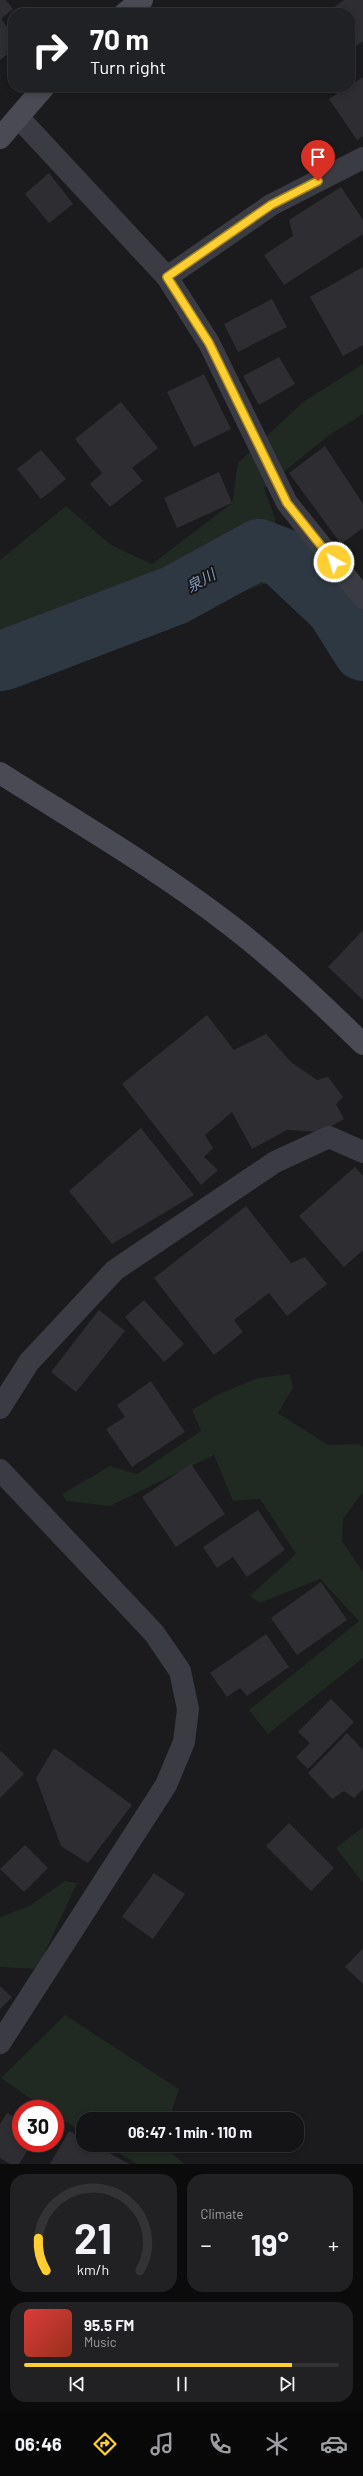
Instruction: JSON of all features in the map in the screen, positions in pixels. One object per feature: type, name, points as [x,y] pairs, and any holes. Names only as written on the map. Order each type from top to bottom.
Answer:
[{"type":"street","points":[[132,8],[142,0]]},
{"type":"street","points":[[0,138],[40,92]]},
{"type":"street","points":[[18,117],[167,277],[209,343],[287,503],[363,598]]},
{"type":"street","points":[[167,277],[271,205],[363,158]]},
{"type":"street","points":[[0,773],[146,866],[230,925],[326,1008],[363,1044]]},
{"type":"street","points":[[0,1408],[29,1362],[115,1270],[275,1162],[329,1137],[363,1152]]},
{"type":"street","points":[[0,1470],[154,1632],[180,1671],[188,1709],[184,1742],[166,1785],[0,2042]]},
{"type":"shaded area","points":[[363,364],[363,414],[328,436],[264,488],[275,518],[275,580],[13,675],[0,662],[0,560],[66,506],[111,545],[152,564],[232,503],[238,463],[303,402]]},
{"type":"shaded area","points":[[290,1374],[293,1388],[278,1413],[328,1445],[359,1444],[363,1447],[363,1492],[343,1519],[342,1541],[363,1572],[363,1658],[268,1734],[249,1710],[359,1621],[320,1579],[260,1603],[250,1596],[296,1554],[260,1499],[233,1501],[214,1455],[110,1506],[66,1501],[62,1494],[110,1466],[137,1474],[201,1431],[192,1410],[219,1394],[258,1378]]},
{"type":"shaded area","points":[[363,1827],[363,1883],[336,1848]]},
{"type":"shaded area","points":[[65,1881],[77,1883],[37,1969],[0,1967],[0,1917],[29,1906]]},
{"type":"shaded area","points":[[65,2015],[179,2089],[171,2112],[76,2112],[76,2128],[64,2120],[64,2100],[32,2100],[1,2078]]},
{"type":"shaded area","points":[[117,2152],[171,2152],[184,2164],[137,2164]]},
{"type":"building","points":[[0,0],[6,0],[12,8],[8,8],[8,13],[1,19],[8,28],[8,54],[0,60]]},
{"type":"building","points":[[344,0],[363,0],[363,41],[355,47],[355,8],[333,8]]},
{"type":"building","points":[[363,77],[363,136],[357,140],[329,99],[340,92],[355,92],[355,82]]},
{"type":"building","points":[[49,173],[73,204],[49,223],[25,194]]},
{"type":"building","points":[[341,187],[363,220],[363,234],[284,285],[264,255],[293,236],[289,220]]},
{"type":"building","points":[[363,267],[363,345],[343,356],[310,297]]},
{"type":"building","points":[[272,299],[287,327],[238,352],[224,324]]},
{"type":"building","points":[[279,357],[295,384],[259,405],[243,376]]},
{"type":"building","points":[[204,374],[231,429],[194,447],[167,392]]},
{"type":"building","points":[[121,402],[158,448],[132,468],[143,481],[110,507],[90,484],[102,473],[75,439]]},
{"type":"building","points":[[325,446],[363,504],[363,528],[341,544],[289,473]]},
{"type":"building","points":[[41,450],[66,479],[41,499],[17,469]]},
{"type":"building","points":[[219,472],[232,503],[177,528],[164,498]]},
{"type":"building","points":[[363,930],[363,1000],[328,967]]},
{"type":"building","points":[[207,1015],[234,1050],[266,1034],[291,1062],[317,1080],[328,1077],[343,1097],[336,1104],[344,1119],[321,1132],[287,1130],[252,1149],[232,1112],[205,1135],[213,1148],[204,1157],[218,1170],[201,1185],[122,1084]]},
{"type":"building","points":[[141,1128],[194,1195],[112,1244],[69,1191]]},
{"type":"building","points":[[355,1167],[363,1176],[363,1250],[344,1267],[299,1216]]},
{"type":"building","points":[[246,1206],[291,1263],[305,1257],[327,1284],[287,1316],[269,1293],[234,1320],[243,1332],[214,1355],[154,1278]]},
{"type":"building","points":[[144,1300],[184,1344],[164,1362],[125,1317]]},
{"type":"building","points":[[99,1310],[125,1331],[76,1392],[51,1372]]},
{"type":"building","points":[[151,1381],[185,1432],[132,1467],[106,1429],[125,1417],[117,1405]]},
{"type":"building","points":[[191,1464],[225,1514],[176,1547],[142,1497]]},
{"type":"building","points":[[258,1510],[285,1550],[247,1577],[233,1557],[217,1568],[203,1547]]},
{"type":"building","points":[[321,1582],[347,1620],[297,1655],[271,1618]]},
{"type":"building","points":[[266,1634],[289,1667],[247,1696],[240,1688],[227,1697],[210,1673]]},
{"type":"building","points":[[331,1699],[354,1722],[308,1769],[296,1757],[310,1743],[298,1732]]},
{"type":"building","points":[[347,1733],[363,1750],[363,1789],[354,1798],[344,1791],[332,1799],[308,1773]]},
{"type":"building","points":[[54,1748],[132,1805],[88,1863],[61,1846],[36,1778]]},
{"type":"building","points":[[1,1751],[24,1774],[0,1798],[0,1752]]},
{"type":"building","points":[[289,1823],[334,1868],[311,1891],[266,1846]]},
{"type":"building","points":[[25,1845],[48,1868],[24,1892],[0,1869]]},
{"type":"building","points":[[154,1873],[185,1894],[153,1939],[122,1917]]},
{"type":"building","points":[[363,1948],[363,1984],[345,1967]]},
{"type":"building","points":[[0,1986],[12,1997],[0,2009]]},
{"type":"building","points":[[7,2113],[12,2116],[12,2152],[26,2152],[19,2164],[10,2164],[0,2158],[0,2124]]},
{"type":"building","points":[[69,2131],[76,2134],[76,2152],[108,2152],[129,2164],[50,2164],[57,2152],[64,2152],[64,2140]]},
{"type":"waterway","name":"泉川","points":[[0,661],[175,595],[259,549],[283,558],[336,608],[363,651]]},
{"type":"route","points":[[318,181],[271,205],[167,277],[209,343],[237,404],[287,503],[334,562]]}]
